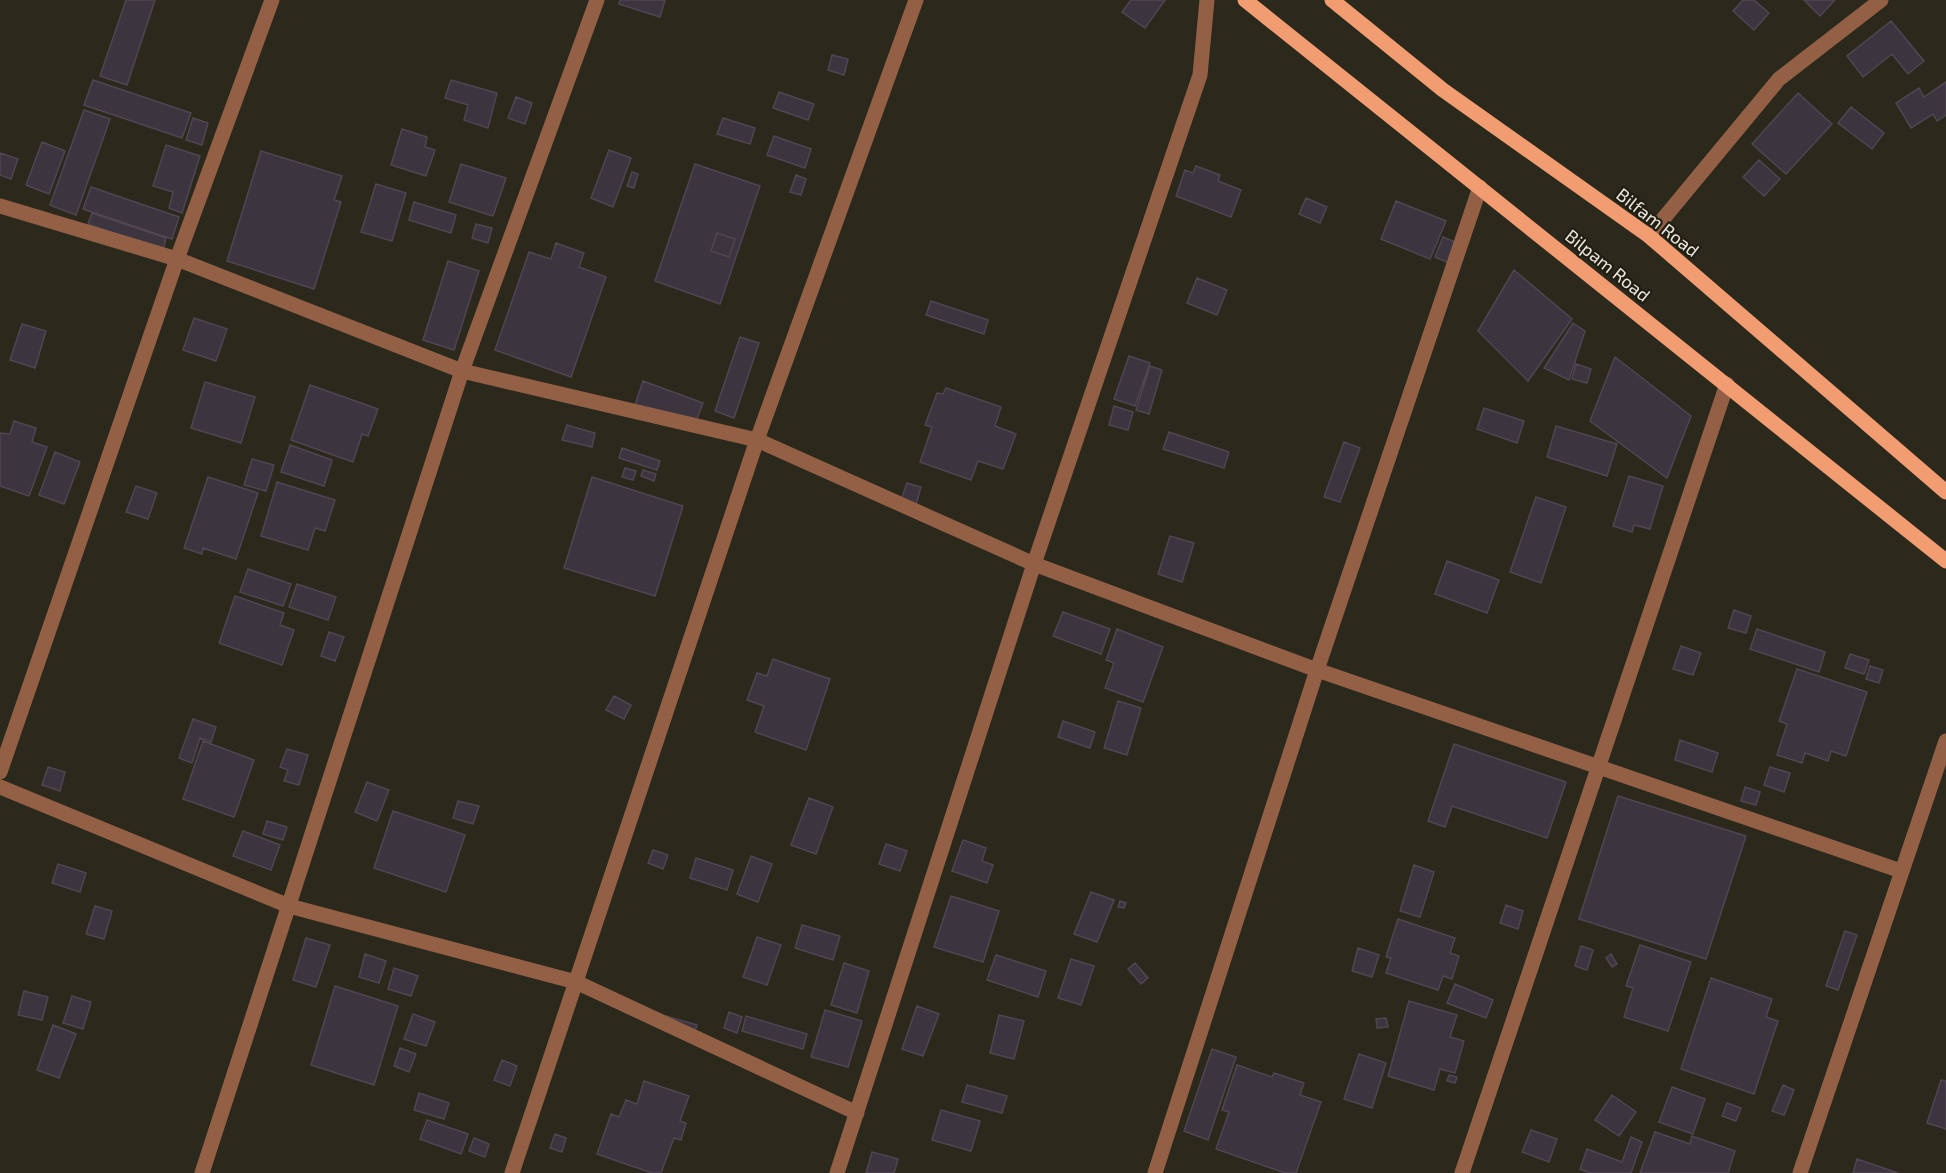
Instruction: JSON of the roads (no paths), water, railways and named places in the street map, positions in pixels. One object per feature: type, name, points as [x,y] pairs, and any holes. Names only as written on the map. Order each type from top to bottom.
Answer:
[{"type":"main road","name":"Bilpam Road","points":[[1245,0],[1946,561]]},
{"type":"main road","name":"Bilfam Road","points":[[1332,0],[1443,90],[1649,236],[1946,492]]},
{"type":"street","points":[[0,772],[177,259],[272,0]]},
{"type":"street","points":[[202,1173],[462,371],[597,0]]},
{"type":"street","points":[[512,1173],[757,440],[916,0]]},
{"type":"street","points":[[837,1173],[1034,564],[1200,75],[1207,0]]},
{"type":"street","points":[[1649,236],[1779,79],[1881,0]]},
{"type":"street","points":[[1155,1173],[1317,670],[1480,187]]},
{"type":"street","points":[[0,206],[177,259],[462,371],[757,440],[1034,564],[1317,670],[1901,870]]},
{"type":"street","points":[[1462,1173],[1727,384]]},
{"type":"street","points":[[1800,1173],[1946,741]]},
{"type":"street","points":[[0,787],[289,906],[576,982],[858,1113]]}]
